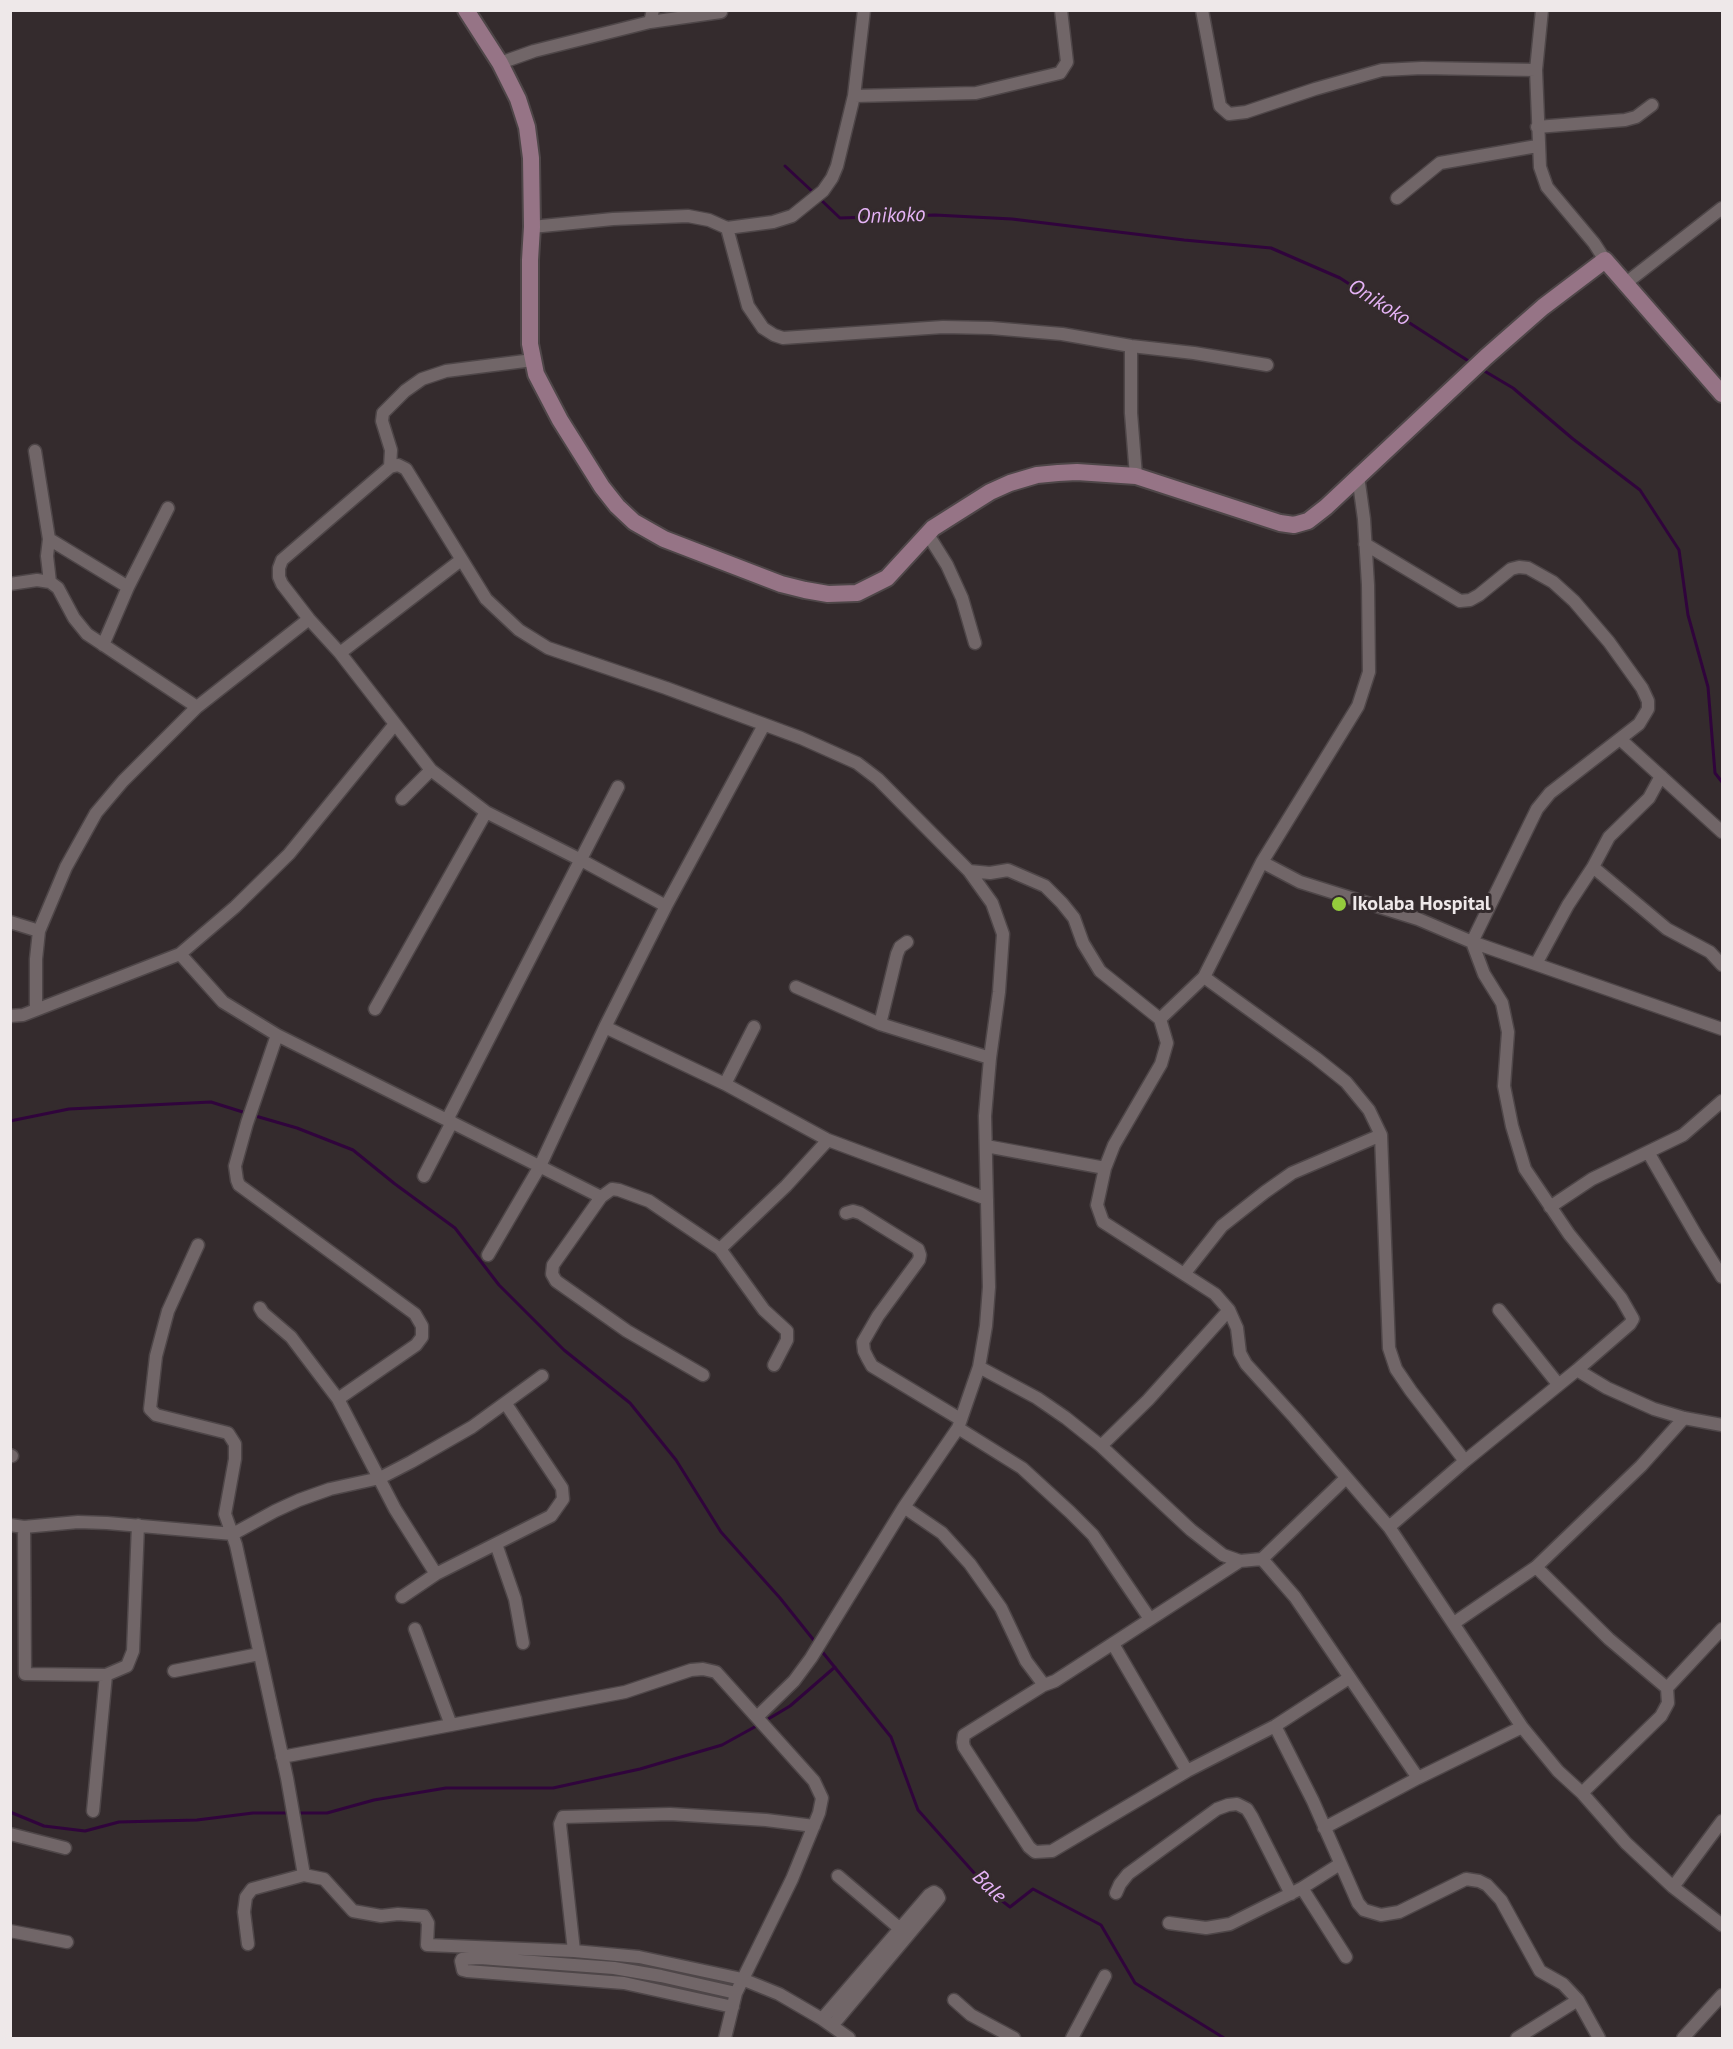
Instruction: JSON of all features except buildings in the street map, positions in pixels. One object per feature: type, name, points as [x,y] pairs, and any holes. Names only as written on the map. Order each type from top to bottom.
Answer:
[{"type":"main road","points":[[466,10],[500,63],[519,99],[527,127],[531,158],[530,344],[532,360],[574,444],[611,500],[634,522],[664,539],[781,584],[805,591],[857,593],[887,578],[927,533],[951,516],[990,492],[1010,483],[1037,476],[1077,472],[1136,477],[1280,523],[1294,525],[1308,521],[1326,507],[1486,357],[1543,307],[1605,260],[1722,394]]},
{"type":"street","points":[[532,227],[613,219],[688,216],[709,220],[727,228],[773,222],[792,216],[823,191],[837,166],[854,96],[864,10]]},
{"type":"street","points":[[854,96],[976,93],[1060,73],[1067,62],[1061,10]]},
{"type":"street","points":[[1202,10],[1220,106],[1229,114],[1246,112],[1382,70],[1422,68],[1536,70]]},
{"type":"street","points":[[1542,10],[1536,70],[1540,167],[1547,187],[1594,243],[1605,260]]},
{"type":"street","points":[[500,63],[652,16],[721,12]]},
{"type":"street","points":[[1537,127],[1625,120],[1636,117],[1652,105]]},
{"type":"street","points":[[1397,198],[1440,163],[1538,146]]},
{"type":"street","points":[[1626,283],[1722,208]]},
{"type":"street","points":[[727,228],[748,306],[763,328],[783,338],[943,327],[991,328],[1062,334],[1268,365]]},
{"type":"street","points":[[1131,346],[1131,414],[1136,477]]},
{"type":"street","points":[[390,467],[391,450],[382,421],[383,413],[405,391],[422,379],[446,371],[532,360]]},
{"type":"street","points":[[35,451],[49,539],[47,556],[50,582]]},
{"type":"street","points":[[666,906],[486,812],[431,770],[340,653],[309,619],[279,577],[282,560],[390,467],[398,465],[406,469],[486,599],[519,630],[548,648],[764,724],[857,763],[878,779],[969,871],[992,903],[1003,934],[985,1116],[989,1287],[986,1326],[979,1367],[959,1423],[904,1506],[811,1658],[761,1720]]},
{"type":"street","points":[[1160,1019],[1204,977],[1262,862],[1358,706],[1369,672],[1368,585],[1358,476]]},
{"type":"street","points":[[103,645],[128,587],[168,508]]},
{"type":"street","points":[[927,533],[947,565],[963,598],[975,643]]},
{"type":"street","points":[[49,539],[128,587]]},
{"type":"street","points":[[1365,544],[1460,601],[1470,600],[1479,595],[1511,569],[1528,568],[1553,582],[1575,601],[1609,642],[1642,688],[1648,701],[1648,709],[1639,724],[1550,793],[1537,809],[1472,942],[1484,974],[1502,1003],[1508,1032],[1504,1086],[1525,1169],[1569,1234],[1621,1298],[1633,1319],[1577,1370],[1465,1461],[1389,1527]]},
{"type":"street","points":[[340,653],[461,560]]},
{"type":"street","points":[[10,584],[37,580],[50,582],[58,588],[74,618],[87,634],[197,707]]},
{"type":"street","points":[[36,1009],[36,960],[39,931],[66,867],[96,813],[123,781],[197,707],[309,619]]},
{"type":"street","points":[[10,1016],[23,1016],[180,954],[236,907],[289,854],[395,724]]},
{"type":"street","points":[[488,1255],[540,1166],[605,1026],[666,906],[764,724]]},
{"type":"street","points":[[1620,739],[1722,832]]},
{"type":"street","points":[[402,800],[431,770]]},
{"type":"street","points":[[1536,964],[1609,837],[1649,798],[1661,777]]},
{"type":"street","points":[[424,1176],[449,1121],[618,787]]},
{"type":"street","points":[[375,1009],[486,812]]},
{"type":"street","points":[[1262,862],[1300,882],[1418,919],[1472,942],[1722,1029]]},
{"type":"street","points":[[1593,867],[1667,929],[1710,952],[1722,965]]},
{"type":"street","points":[[969,871],[990,873],[1008,870],[1045,886],[1074,918],[1083,943],[1100,971],[1160,1019],[1167,1043],[1161,1064],[1114,1145],[1105,1168],[1097,1205],[1103,1222],[1215,1294],[1229,1310],[1237,1328],[1240,1353],[1246,1364],[1389,1527],[1522,1727],[1558,1771],[1582,1793],[1626,1843],[1673,1887],[1722,1925]]},
{"type":"street","points":[[10,922],[39,931]]},
{"type":"street","points":[[880,1024],[897,954],[900,947],[907,942]]},
{"type":"street","points":[[180,954],[223,1002],[277,1035],[601,1197]]},
{"type":"street","points":[[1204,977],[1346,1082],[1369,1110],[1382,1136],[1389,1348],[1396,1369],[1465,1461]]},
{"type":"street","points":[[796,987],[880,1024],[990,1058]]},
{"type":"street","points":[[605,1026],[725,1084],[828,1140],[987,1199]]},
{"type":"street","points":[[725,1084],[754,1027]]},
{"type":"street","points":[[277,1035],[235,1166],[239,1185],[415,1314],[422,1326],[422,1337],[416,1345],[338,1399]]},
{"type":"street","points":[[1550,1207],[1592,1179],[1683,1136],[1721,1107]]},
{"type":"street","points":[[1184,1274],[1222,1226],[1283,1179],[1328,1157],[1382,1136]]},
{"type":"street","points":[[720,1249],[786,1186],[828,1140]]},
{"type":"street","points":[[986,1146],[1105,1168]]},
{"type":"street","points":[[1648,1152],[1722,1277]]},
{"type":"street","points":[[703,1375],[627,1331],[556,1281],[552,1274],[553,1265],[601,1197],[612,1189],[649,1201],[720,1249],[764,1310],[788,1331],[787,1340],[774,1365]]},
{"type":"street","points":[[846,1213],[860,1213],[918,1249],[920,1255],[919,1260],[878,1316],[863,1342],[864,1351],[872,1366],[1022,1468],[1093,1535],[1150,1619]]},
{"type":"street","points":[[198,1245],[168,1311],[156,1356],[150,1409],[156,1415],[228,1433],[234,1444],[235,1459],[225,1514],[228,1527],[233,1534],[282,1757],[298,1832],[304,1875]]},
{"type":"street","points":[[260,1308],[291,1337],[338,1399],[395,1509],[436,1574]]},
{"type":"street","points":[[1101,1446],[1156,1391],[1229,1310]]},
{"type":"street","points":[[1499,1310],[1558,1384]]},
{"type":"street","points":[[979,1367],[1036,1398],[1066,1418],[1101,1446],[1191,1530],[1223,1555],[1240,1562]]},
{"type":"street","points":[[1577,1370],[1654,1409],[1684,1418],[1722,1425]]},
{"type":"street","points":[[10,1525],[24,1527],[78,1521],[233,1534],[299,1500],[330,1489],[380,1478],[472,1427],[542,1376]]},
{"type":"street","points":[[402,1597],[436,1574],[551,1516],[564,1499],[562,1488],[506,1404]]},
{"type":"street","points":[[1454,1623],[1536,1567],[1641,1466],[1684,1418]]},
{"type":"street","points":[[1346,1478],[1262,1559],[1240,1562],[1055,1681],[1044,1685],[964,1735],[963,1742],[1029,1847],[1035,1852],[1052,1851],[1187,1771],[1275,1726],[1349,1678]]},
{"type":"street","points":[[904,1506],[942,1533],[970,1564],[1001,1608],[1026,1661],[1044,1685]]},
{"type":"street","points":[[24,1527],[25,1674],[106,1675],[127,1666],[133,1651],[138,1526]]},
{"type":"street","points":[[496,1544],[515,1599],[523,1643]]},
{"type":"street","points":[[1262,1559],[1295,1597],[1418,1778]]},
{"type":"street","points":[[1536,1567],[1609,1639],[1667,1688],[1668,1703],[1661,1716],[1582,1793]]},
{"type":"street","points":[[415,1629],[451,1725]]},
{"type":"street","points":[[1667,1688],[1722,1629]]},
{"type":"street","points":[[1113,1644],[1187,1771]]},
{"type":"street","points":[[174,1671],[259,1654]]},
{"type":"street","points":[[282,1757],[625,1692],[691,1670],[703,1669],[716,1672],[814,1781],[822,1798],[814,1826],[792,1879],[736,1993],[725,2038]]},
{"type":"street","points":[[93,1811],[106,1675]]},
{"type":"street","points":[[1275,1726],[1313,1801],[1358,1903],[1364,1910],[1381,1915],[1407,1909],[1466,1879],[1487,1885],[1501,1900],[1540,1971],[1563,1984],[1578,2001],[1599,2038]]},
{"type":"street","points":[[1324,1828],[1418,1778],[1522,1727]]},
{"type":"street","points":[[1116,1893],[1128,1874],[1217,1809],[1237,1804],[1247,1809],[1252,1817],[1291,1894]]},
{"type":"street","points":[[574,1951],[560,1824],[563,1817],[670,1814],[765,1820],[814,1826]]},
{"type":"street","points":[[1673,1887],[1722,1821]]},
{"type":"street","points":[[10,1834],[65,1848]]},
{"type":"street","points":[[1168,1923],[1206,1928],[1230,1924],[1302,1888],[1340,1864]]},
{"type":"street","points":[[248,1944],[244,1912],[246,1897],[252,1889],[304,1875],[324,1879],[353,1911],[381,1916],[398,1914],[424,1916],[428,1923],[427,1945],[574,1951],[639,1957],[742,1979],[779,1994],[827,2022],[849,2038]]},
{"type":"street","points":[[827,2022],[903,1932],[838,1876]]},
{"type":"street","points":[[1302,1888],[1346,1957]]},
{"type":"street","points":[[10,1931],[67,1942]]},
{"type":"street","points":[[734,2007],[624,1983],[467,1971],[463,1970],[461,1962],[462,1959],[480,1958],[614,1968],[736,1993]]},
{"type":"street","points":[[1072,2038],[1105,1976]]},
{"type":"street","points":[[1683,2038],[1722,1995]]},
{"type":"street","points":[[954,2000],[972,2015],[1014,2038]]},
{"type":"street","points":[[1517,2038],[1578,2001]]},
{"type":"waterway","name":"Onikoko","points":[[785,166],[814,193]]},
{"type":"waterway","name":"Onikoko","points":[[819,198],[840,218],[935,215],[1012,219],[1271,248],[1340,278],[1470,362]]},
{"type":"waterway","name":"Onikoko","points":[[1481,369],[1513,388],[1573,439],[1640,490],[1679,550],[1688,615],[1708,687],[1715,773],[1722,782]]},
{"type":"waterway","points":[[10,1121],[69,1109],[211,1102],[246,1113]]},
{"type":"waterway","points":[[252,1115],[297,1128],[353,1150],[455,1228],[499,1285],[564,1350],[630,1403],[676,1460],[721,1532],[780,1598],[816,1643]]},
{"type":"waterway","name":"Bale","points":[[820,1649],[891,1737],[918,1810],[992,1893],[1010,1907],[1033,1889],[1101,1925],[1135,1983],[1224,2038]]},
{"type":"waterway","points":[[765,1721],[790,1706],[835,1667]]},
{"type":"waterway","points":[[297,1813],[327,1813],[374,1800],[446,1788],[553,1788],[640,1769],[722,1745],[760,1724]]},
{"type":"waterway","points":[[10,1812],[44,1826],[85,1831],[119,1822],[197,1820],[253,1813],[290,1813]]},
{"type":"place","name":"Ikolaba Hospital","points":[[1339,904]]}]
